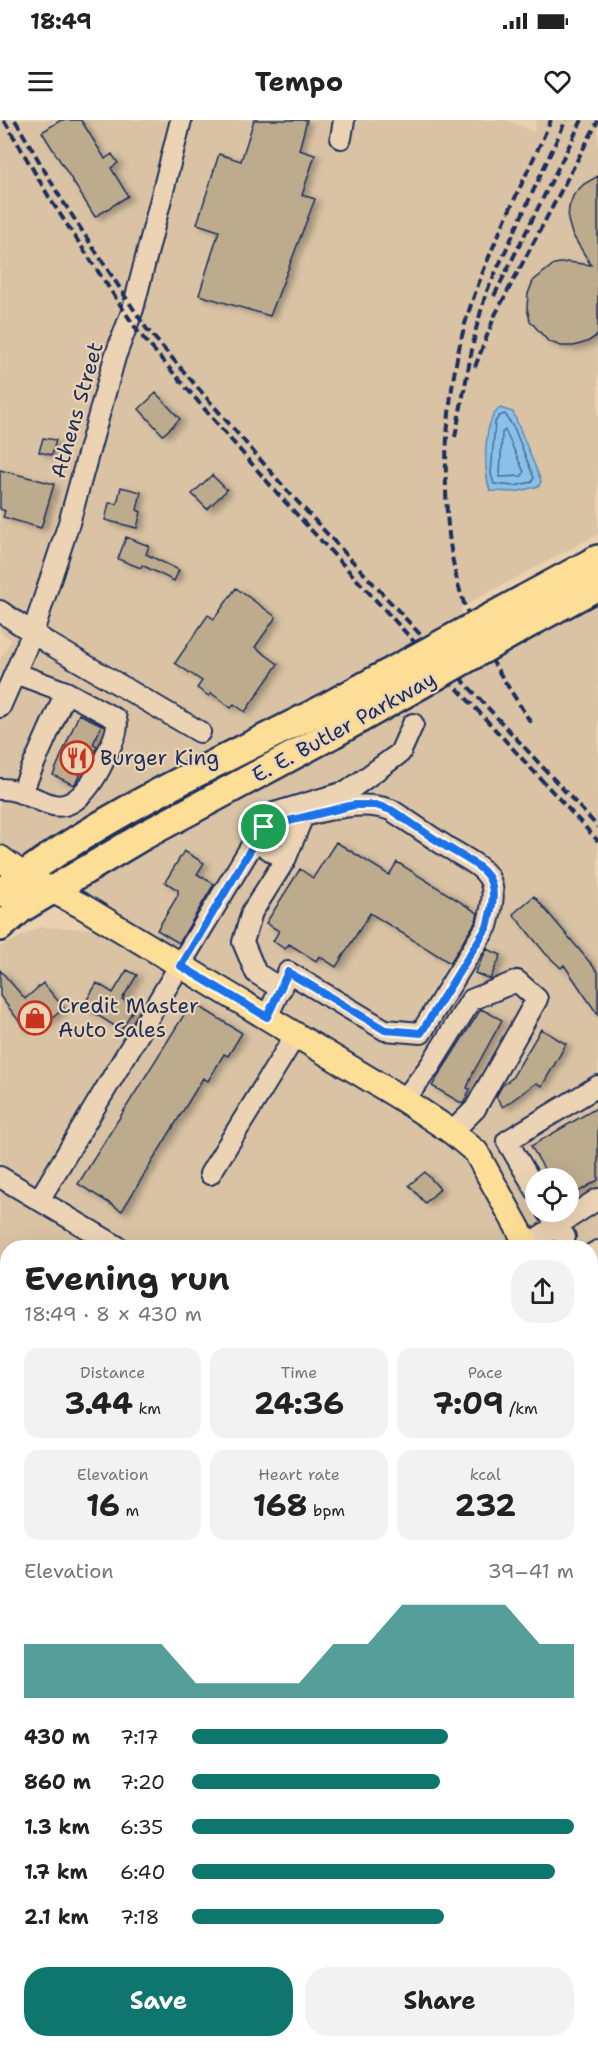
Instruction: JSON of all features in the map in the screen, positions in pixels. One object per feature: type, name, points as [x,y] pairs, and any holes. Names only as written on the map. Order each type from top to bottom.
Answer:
[{"type":"highway","name":"E. E. Butler Parkway","points":[[0,927],[22,908],[143,836],[333,734],[531,609],[598,559]]},
{"type":"highway","name":"E. E. Butler Parkway","points":[[0,893],[23,875],[151,796],[317,712],[531,609],[598,586]]},
{"type":"main road","points":[[0,858],[23,875],[267,1017],[404,1100],[452,1132],[476,1152],[524,1240]]},
{"type":"street","name":"Athens Street","points":[[0,707],[33,632],[69,523],[116,357],[133,309],[181,120]]},
{"type":"street","points":[[0,611],[200,732]]},
{"type":"street","points":[[15,673],[66,692],[116,719],[117,729],[89,788],[65,804],[56,806],[6,789],[66,692]]},
{"type":"street","points":[[39,1200],[259,834],[274,813],[348,791],[400,753],[413,724]]},
{"type":"street","points":[[259,834],[303,816],[354,805],[376,805],[391,810],[484,868],[493,887],[492,908],[487,927],[421,1033],[385,1030],[288,972],[267,1017]]},
{"type":"street","points":[[281,989],[256,973],[243,942],[252,912],[285,860],[303,816]]},
{"type":"street","points":[[259,834],[285,860]]},
{"type":"street","points":[[223,894],[252,912]]},
{"type":"street","points":[[404,1100],[430,1066],[471,1000],[517,981],[537,999],[475,1109],[452,1132]]},
{"type":"street","points":[[210,1174],[295,1036]]},
{"type":"street","points":[[525,1171],[507,1141],[598,1086]]},
{"type":"street","points":[[0,1177],[106,1240]]},
{"type":"street","points":[[537,1240],[556,1225],[598,1199]]},
{"type":"shaded area","points":[[0,120],[507,120],[534,132],[536,120],[598,120],[598,534],[461,607],[467,638],[598,569],[598,1240],[0,1240],[0,947],[40,927],[96,929],[0,864],[0,660],[11,640],[0,631]]},
{"type":"water","points":[[500,408],[513,412],[541,481],[539,486],[516,492],[490,491],[486,471],[487,435],[494,414]]},
{"type":"building","points":[[61,120],[81,120],[105,159],[112,154],[118,163],[111,168],[128,196],[95,217],[42,132]]},
{"type":"building","points":[[254,120],[307,120],[299,150],[315,155],[302,195],[315,199],[270,316],[199,295],[219,231],[197,224],[219,154],[241,161]]},
{"type":"building","points":[[598,176],[598,335],[574,346],[561,346],[548,341],[530,321],[527,308],[528,294],[533,281],[554,264],[568,262],[591,265],[572,234],[568,220],[569,207],[574,194],[584,184]]},
{"type":"building","points":[[156,393],[180,419],[163,435],[139,409]]},
{"type":"building","points":[[43,438],[56,440],[52,455],[39,452]]},
{"type":"building","points":[[0,470],[54,484],[41,528],[3,517],[5,511],[0,509]]},
{"type":"building","points":[[212,475],[227,490],[207,509],[192,494]]},
{"type":"building","points":[[121,487],[141,492],[137,510],[141,512],[137,528],[105,520],[109,503],[117,504]]},
{"type":"building","points":[[126,537],[149,546],[146,554],[179,570],[174,581],[142,565],[141,568],[118,559]]},
{"type":"building","points":[[236,588],[276,617],[255,647],[278,664],[245,712],[234,704],[231,708],[211,693],[209,696],[197,688],[202,681],[175,663],[208,615],[214,619]]},
{"type":"building","name":"Burger King","points":[[79,714],[102,725],[93,744],[97,746],[94,753],[74,785],[53,775]]},
{"type":"building","points":[[336,842],[389,875],[397,862],[478,913],[476,921],[450,963],[370,913],[336,967],[319,956],[316,961],[289,944],[285,949],[273,941],[279,931],[266,923],[300,869],[313,878]]},
{"type":"building","points":[[184,851],[204,863],[197,874],[214,884],[179,943],[157,930],[178,895],[178,890],[165,882]]},
{"type":"building","points":[[534,896],[598,972],[598,1015],[564,965],[561,968],[545,953],[513,914]]},
{"type":"building","points":[[487,949],[501,955],[490,979],[475,973]]},
{"type":"building","points":[[0,970],[25,999],[43,983],[64,1008],[42,1027],[35,1020],[25,1029],[0,996]]},
{"type":"building","points":[[127,970],[137,975],[122,999],[135,1007],[121,1030],[83,1006],[97,983],[113,993]]},
{"type":"building","points":[[192,1002],[242,1033],[228,1056],[224,1054],[208,1081],[203,1078],[122,1211],[78,1184]]},
{"type":"building","points":[[481,1009],[502,1020],[473,1073],[467,1088],[470,1089],[463,1104],[432,1086]]},
{"type":"building","points":[[541,1029],[566,1044],[542,1086],[536,1083],[503,1107],[496,1097],[502,1086],[512,1078]]},
{"type":"building","points":[[598,1107],[598,1180],[579,1191],[579,1168],[544,1168],[531,1146]]},
{"type":"building","points":[[425,1172],[440,1189],[425,1203],[409,1185]]},
{"type":"railway","points":[[4,120],[52,202],[139,333],[277,493],[598,841]]},
{"type":"railway","points":[[15,120],[60,197],[146,328],[284,487],[598,827]]},
{"type":"railway","points":[[531,723],[482,642],[468,613],[457,580],[446,500],[446,456],[455,371],[473,299],[500,231],[551,120]]},
{"type":"railway","points":[[455,437],[476,329],[486,293],[566,120]]},
{"type":"railway","points":[[494,296],[582,120]]},
{"type":"railway","points":[[475,367],[495,315],[598,121]]},
{"type":"place","name":"Burger King","points":[[77,758]]},
{"type":"place","name":"Credit Master Auto Sales","points":[[35,1018]]},
{"type":"route","points":[[354,805],[376,805],[391,810],[484,868],[493,887],[492,908],[487,927],[453,978],[421,1033],[385,1030],[288,972],[276,1002],[267,1017],[181,966],[264,827],[354,805]]}]
